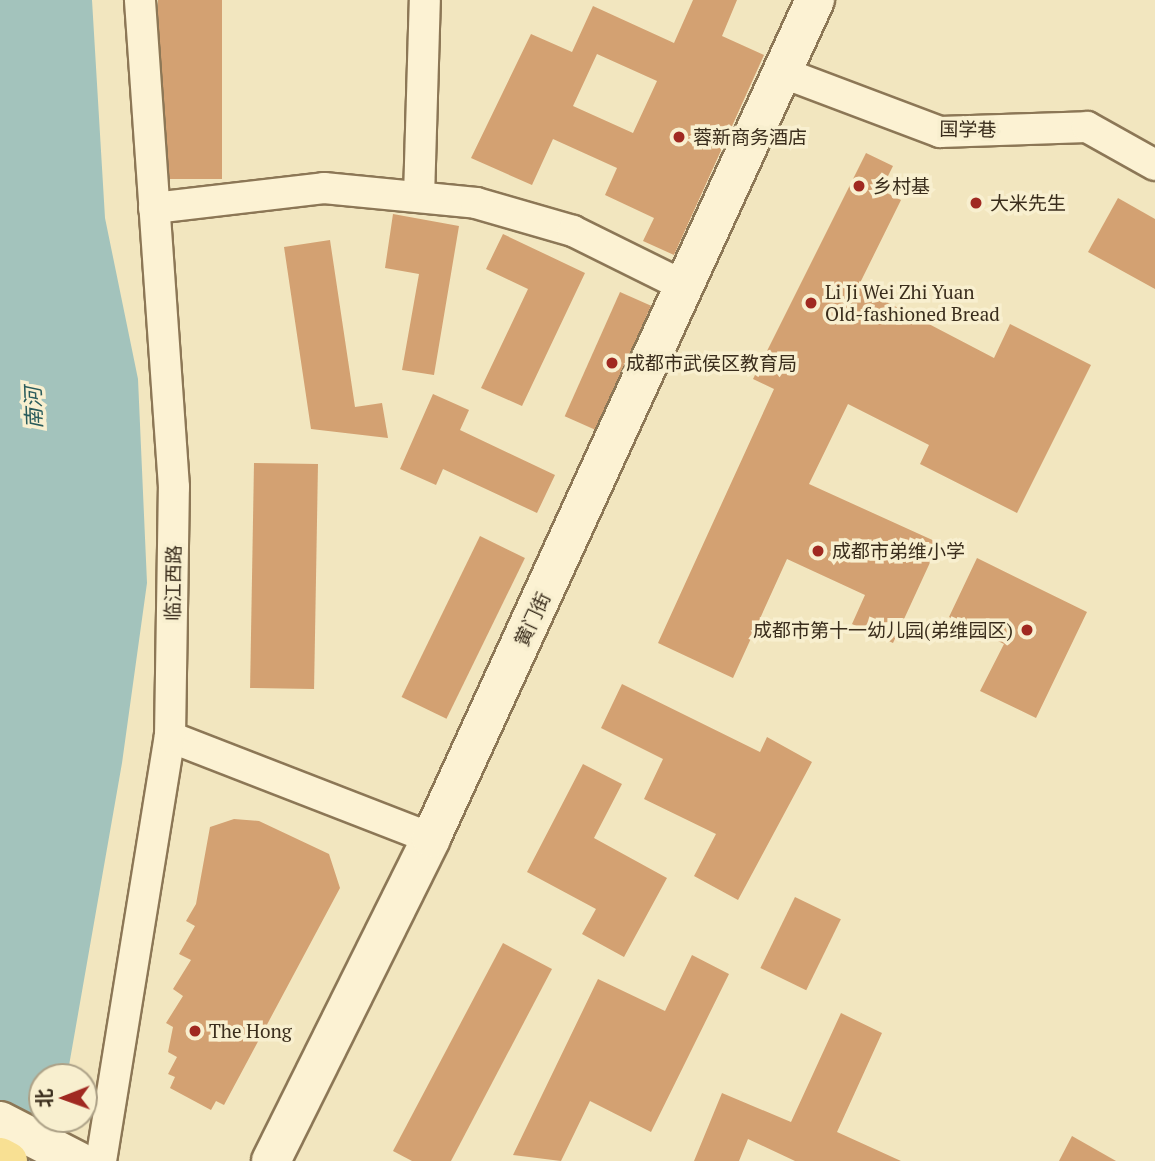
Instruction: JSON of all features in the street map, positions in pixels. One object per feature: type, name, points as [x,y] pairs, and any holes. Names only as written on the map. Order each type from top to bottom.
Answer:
[{"type":"main road","points":[[0,1157],[8,1161]]},
{"type":"street","name":"临江西路","points":[[83,1160],[170,737],[174,488],[140,0]]},
{"type":"street","points":[[419,197],[425,0]]},
{"type":"street","name":"黉门街","points":[[271,1161],[431,838],[815,0]]},
{"type":"street","name":"国学巷","points":[[781,72],[940,132],[1087,127],[1155,165]]},
{"type":"street","points":[[155,208],[324,188],[476,203],[573,230],[684,286]]},
{"type":"street","points":[[170,737],[431,838]]},
{"type":"street","points":[[0,1121],[83,1160]]},
{"type":"water","name":"南河","points":[[0,0],[92,0],[105,218],[138,379],[147,583],[122,763],[69,1063],[28,1063],[28,1133],[67,1133],[63,1161],[0,1161]]},
{"type":"building","points":[[158,0],[222,0],[222,179],[158,179]]},
{"type":"building","points":[[693,0],[737,0],[722,36],[764,55],[674,255],[643,241],[654,218],[605,195],[617,168],[553,139],[532,185],[471,158],[531,34],[572,52],[593,6],[674,43]],"holes":[[[597,54],[657,81],[633,133],[573,106]]]},
{"type":"building","points":[[866,153],[893,166],[881,190],[901,200],[858,287],[994,358],[1010,324],[1091,365],[1017,513],[920,464],[929,445],[848,404],[809,484],[939,543],[893,643],[852,624],[865,595],[787,559],[733,678],[658,643],[774,389],[753,379]]},
{"type":"building","points":[[1118,198],[1155,219],[1155,289],[1088,252]]},
{"type":"building","points":[[393,214],[459,226],[434,375],[402,370],[419,274],[385,268]]},
{"type":"building","points":[[503,234],[585,273],[522,406],[481,388],[528,289],[486,269]]},
{"type":"building","points":[[330,240],[355,407],[382,403],[388,438],[311,429],[284,247]]},
{"type":"building","name":"成都市武侯区教育局","points":[[620,292],[651,306],[596,430],[565,416]]},
{"type":"building","points":[[433,394],[469,410],[460,430],[555,475],[537,513],[443,469],[436,485],[400,469]]},
{"type":"building","points":[[254,463],[318,464],[314,689],[250,688]]},
{"type":"building","points":[[480,536],[525,558],[446,719],[402,697]]},
{"type":"building","name":"成都市第十一幼儿园(弟维园区)","points":[[977,558],[1087,612],[1036,718],[980,691],[1004,644],[949,617]]},
{"type":"building","points":[[622,684],[760,752],[767,737],[812,762],[738,900],[694,876],[716,834],[644,799],[663,759],[601,728]]},
{"type":"building","points":[[583,764],[622,784],[594,838],[667,878],[624,957],[582,934],[596,909],[527,872]]},
{"type":"building","points":[[234,819],[259,821],[329,854],[340,888],[224,1105],[216,1101],[211,1110],[170,1088],[175,1077],[168,1074],[177,1057],[168,1052],[173,1027],[166,1023],[183,996],[173,989],[191,960],[179,954],[195,926],[186,921],[196,904],[210,827]]},
{"type":"building","points":[[795,897],[841,919],[806,990],[760,968]]},
{"type":"building","points":[[503,943],[552,969],[451,1161],[412,1161],[393,1151]]},
{"type":"building","points":[[692,955],[729,974],[651,1132],[590,1101],[561,1161],[513,1155],[598,979],[665,1011]]},
{"type":"building","points":[[841,1013],[882,1033],[837,1132],[901,1161],[795,1161],[748,1139],[739,1161],[694,1161],[722,1093],[791,1122]]},
{"type":"building","points":[[1072,1136],[1116,1161],[1059,1161]]},
{"type":"place","name":"蓉新商务酒店","points":[[679,137]]},
{"type":"place","name":"乡村基","points":[[859,186]]},
{"type":"place","name":"大米先生","points":[[976,203]]},
{"type":"place","name":"Li Ji Wei Zhi Yuan Old-fashioned Bread","points":[[811,303]]},
{"type":"place","name":"成都市武侯区教育局","points":[[612,363]]},
{"type":"place","name":"成都市弟维小学","points":[[818,551]]},
{"type":"place","name":"成都市第十一幼儿园(弟维园区)","points":[[1027,630]]},
{"type":"place","name":"The Hong","points":[[195,1031]]}]
